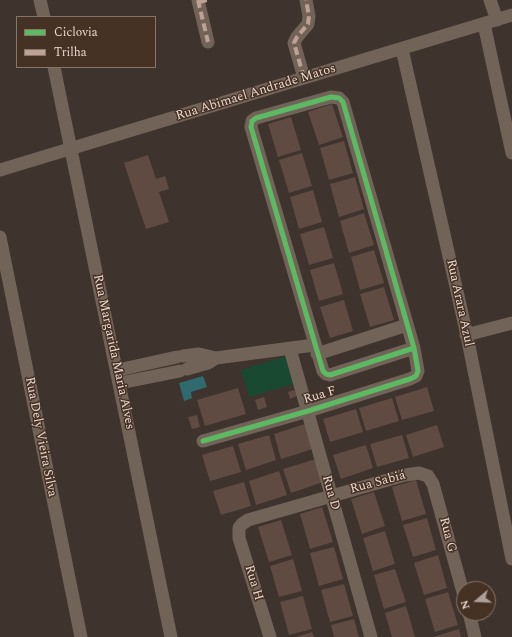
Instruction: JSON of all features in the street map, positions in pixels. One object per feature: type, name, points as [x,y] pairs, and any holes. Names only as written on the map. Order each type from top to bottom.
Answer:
[{"type":"street","points":[[40,0],[44,16]]},
{"type":"street","points":[[304,78],[294,43],[308,24],[309,16],[306,0]]},
{"type":"street","points":[[490,0],[497,20]]},
{"type":"street","points":[[201,1],[208,42]]},
{"type":"street","name":"Rua Abimael Andrade Matos","points":[[0,170],[512,15]]},
{"type":"street","points":[[484,24],[512,153]]},
{"type":"street","name":"Rua Arara Azul","points":[[402,49],[466,335],[512,559]]},
{"type":"street","name":"Rua Margarida Maria Alves","points":[[54,68],[118,370],[171,637]]},
{"type":"street","points":[[330,97],[339,98],[343,102],[407,325],[414,348],[330,375],[323,371],[251,127],[252,121],[256,118],[330,97]]},
{"type":"street","name":"Rua Dely Vieira Silva","points":[[0,237],[81,637]]},
{"type":"street","points":[[466,335],[512,323]]},
{"type":"street","points":[[118,370],[162,360],[199,354],[216,358],[290,349],[316,350],[407,325]]},
{"type":"street","name":"Rua F","points":[[203,441],[308,412],[416,376],[418,371],[414,348]]},
{"type":"street","name":"Rua D","points":[[290,349],[371,637]]},
{"type":"street","points":[[177,371],[178,357]]},
{"type":"street","points":[[120,383],[208,363],[216,358]]},
{"type":"street","points":[[162,360],[177,371]]},
{"type":"street","name":"Rua Sabiá","points":[[239,528],[248,520],[405,474],[419,473],[428,476]]},
{"type":"street","name":"Rua G","points":[[428,476],[434,484],[460,581]]},
{"type":"street","name":"Rua H","points":[[239,528],[239,538],[270,637]]},
{"type":"street","points":[[471,621],[475,637]]},
{"type":"green space","points":[[286,356],[294,384],[249,397],[241,370]]},
{"type":"water","points":[[203,376],[207,387],[191,392],[192,398],[184,401],[179,383]]},
{"type":"building","points":[[332,104],[343,137],[319,145],[308,112]]},
{"type":"building","points":[[291,117],[301,150],[278,157],[268,124]]},
{"type":"building","points":[[344,141],[353,173],[329,180],[320,148]]},
{"type":"building","points":[[302,153],[312,186],[289,193],[279,160]]},
{"type":"building","points":[[148,155],[156,179],[165,176],[169,189],[159,192],[169,222],[146,229],[124,163]]},
{"type":"building","points":[[355,177],[364,209],[339,217],[330,184]]},
{"type":"building","points":[[313,190],[322,222],[299,229],[290,197]]},
{"type":"building","points":[[364,213],[374,245],[349,253],[340,221]]},
{"type":"building","points":[[324,227],[333,258],[309,265],[300,234]]},
{"type":"building","points":[[374,250],[384,283],[360,290],[351,257]]},
{"type":"building","points":[[334,263],[343,294],[319,301],[310,270]]},
{"type":"building","points":[[384,287],[394,320],[370,327],[360,294]]},
{"type":"building","points":[[344,300],[353,331],[330,338],[320,307]]},
{"type":"building","points":[[427,387],[434,411],[402,420],[395,397]]},
{"type":"building","points":[[238,388],[246,414],[205,426],[197,400]]},
{"type":"building","points":[[294,390],[297,396],[290,399],[288,392]]},
{"type":"building","points":[[264,397],[267,407],[258,410],[255,400]]},
{"type":"building","points":[[392,398],[399,421],[366,431],[359,408]]},
{"type":"building","points":[[356,409],[363,432],[330,442],[323,419]]},
{"type":"building","points":[[197,415],[200,427],[192,429],[188,417]]},
{"type":"building","points":[[305,424],[313,449],[281,459],[274,434]]},
{"type":"building","points":[[437,425],[444,447],[413,457],[406,435]]},
{"type":"building","points":[[269,435],[276,460],[246,470],[238,444]]},
{"type":"building","points":[[402,435],[409,458],[377,467],[370,444]]},
{"type":"building","points":[[366,445],[373,468],[341,479],[333,455]]},
{"type":"building","points":[[233,446],[241,472],[210,481],[202,455]]},
{"type":"building","points":[[316,459],[323,482],[291,493],[283,469]]},
{"type":"building","points":[[279,471],[287,495],[256,505],[249,481]]},
{"type":"building","points":[[416,480],[426,514],[402,521],[392,487]]},
{"type":"building","points":[[244,482],[251,506],[221,515],[213,491]]},
{"type":"building","points":[[374,492],[385,526],[362,534],[351,499]]},
{"type":"building","points":[[322,507],[333,542],[310,549],[300,514]]},
{"type":"building","points":[[427,518],[436,550],[413,557],[403,525]]},
{"type":"building","points":[[281,520],[292,555],[269,562],[258,527]]},
{"type":"building","points":[[385,531],[395,564],[373,571],[363,538]]},
{"type":"building","points":[[334,547],[343,579],[319,586],[310,553]]},
{"type":"building","points":[[438,555],[447,588],[424,595],[414,563]]},
{"type":"building","points":[[293,559],[302,591],[279,597],[270,566]]},
{"type":"building","points":[[395,569],[406,602],[384,609],[374,575]]},
{"type":"building","points":[[344,584],[353,616],[330,622],[321,590]]},
{"type":"building","points":[[448,592],[458,625],[435,632],[425,599]]},
{"type":"building","points":[[303,596],[312,629],[289,635],[280,602]]},
{"type":"building","points":[[406,606],[415,637],[392,637],[385,613]]},
{"type":"building","points":[[354,619],[359,637],[334,637],[331,625]]},
{"type":"building","points":[[459,629],[461,637],[433,637]]},
{"type":"building","points":[[312,632],[314,637],[296,637]]},
{"type":"marked path","points":[[198,0],[208,42]]},
{"type":"marked path","points":[[199,2],[207,0]]},
{"type":"marked path","points":[[304,78],[294,43],[308,24],[309,16],[306,0]]},
{"type":"cycle path","points":[[203,441],[308,411],[410,379],[416,376],[418,371],[414,348],[343,102],[339,98],[331,97],[256,118],[252,121],[251,127],[323,371],[330,375],[414,348]]}]
